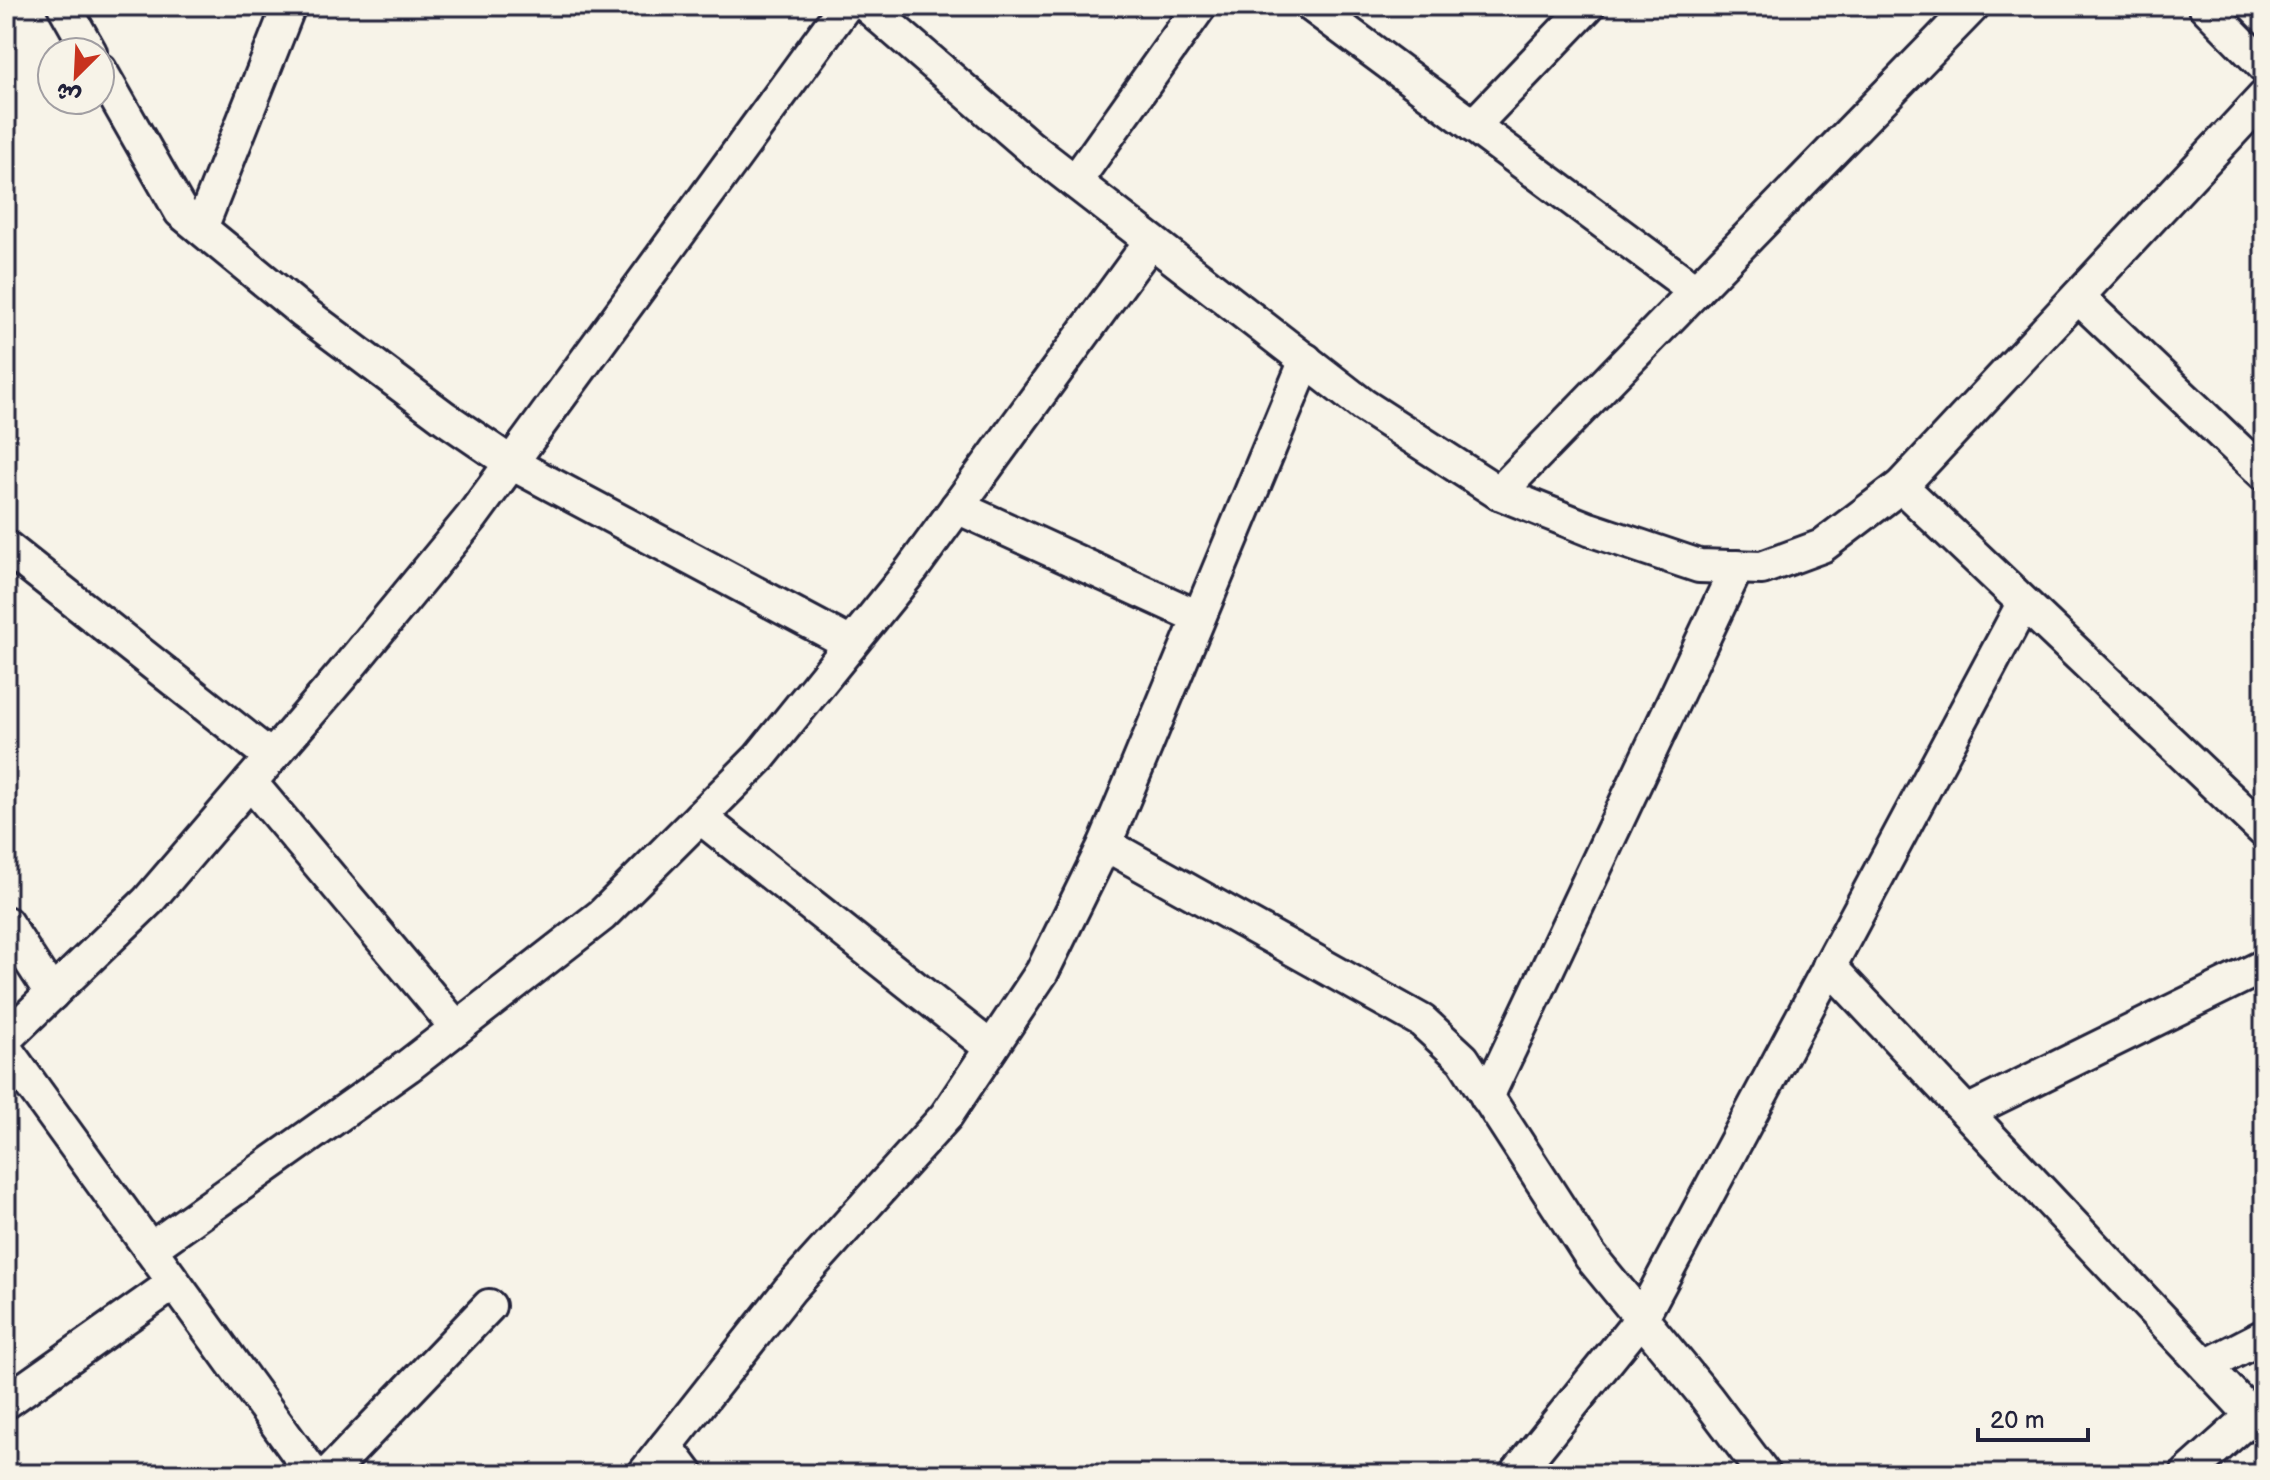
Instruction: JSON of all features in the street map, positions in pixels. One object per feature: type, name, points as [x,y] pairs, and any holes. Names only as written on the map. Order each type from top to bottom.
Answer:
[{"type":"street","points":[[64,6],[81,36]]},
{"type":"street","points":[[201,228],[289,6]]},
{"type":"street","points":[[6,1038],[148,901],[471,518],[845,6]]},
{"type":"street","points":[[867,6],[1030,147],[1363,405],[1499,493],[1589,529],[1699,566],[1762,568],[1822,546],[1901,486],[2264,97]]},
{"type":"street","points":[[1075,182],[1200,6]]},
{"type":"street","points":[[1312,6],[1696,291]]},
{"type":"street","points":[[1473,126],[1588,6]]},
{"type":"street","points":[[1499,493],[1973,6]]},
{"type":"street","points":[[2205,6],[2264,66]]},
{"type":"street","points":[[116,98],[181,212],[303,312],[445,418],[511,463],[851,644]]},
{"type":"street","points":[[150,1249],[408,1066],[602,915],[759,758],[957,507],[1151,241]]},
{"type":"street","points":[[2078,297],[2264,474]]},
{"type":"street","points":[[644,1474],[790,1289],[946,1116],[1042,972],[1105,844],[1306,360]]},
{"type":"street","points":[[1901,486],[2264,831]]},
{"type":"street","points":[[957,507],[1198,617]]},
{"type":"street","points":[[6,547],[271,757]]},
{"type":"street","points":[[1487,1097],[1737,567]]},
{"type":"street","points":[[1516,1474],[1641,1319],[2023,604]]},
{"type":"street","points":[[250,782],[457,1028]]},
{"type":"street","points":[[700,817],[991,1048]]},
{"type":"street","points":[[1105,844],[1422,1021],[1463,1059],[1591,1257],[1706,1397],[1764,1474]]},
{"type":"street","points":[[6,923],[52,994]]},
{"type":"street","points":[[1829,966],[2258,1422],[2187,1474]]},
{"type":"street","points":[[1967,1112],[2264,966]]},
{"type":"street","points":[[6,1050],[313,1474]]},
{"type":"street","points":[[6,1402],[174,1283]]},
{"type":"street","points":[[328,1474],[489,1306]]},
{"type":"street","points":[[2206,1366],[2264,1336]]},
{"type":"street","points":[[666,1446],[687,1474]]}]
